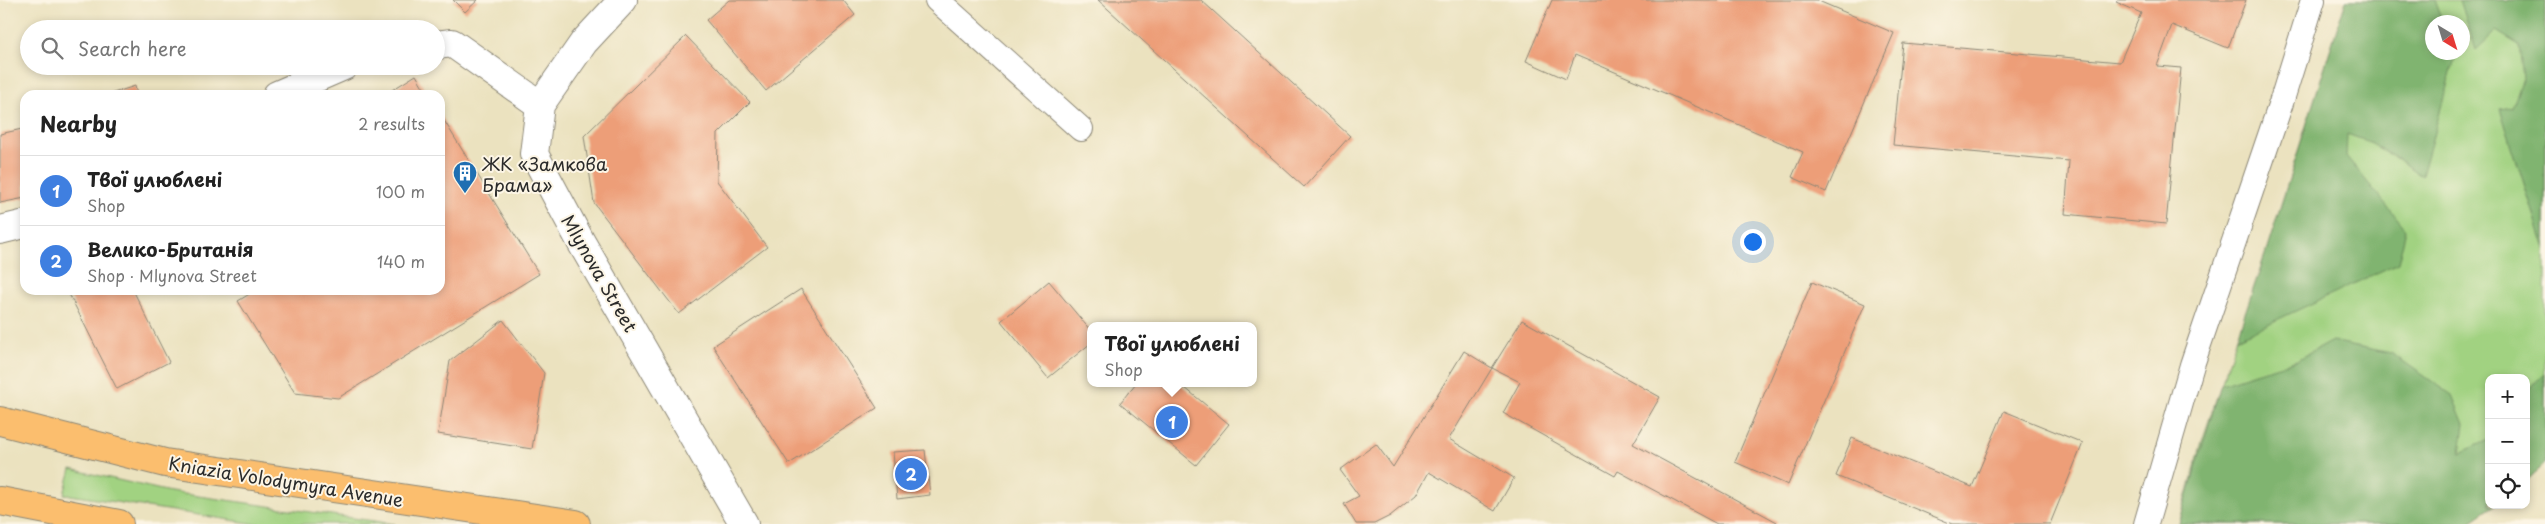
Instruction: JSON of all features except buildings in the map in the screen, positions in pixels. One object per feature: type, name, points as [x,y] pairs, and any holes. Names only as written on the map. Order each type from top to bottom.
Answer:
[{"type":"main road","name":"Kniazia Volodymyra Avenue","points":[[0,421],[165,463],[576,524]]},
{"type":"main road","points":[[0,501],[119,524]]},
{"type":"street","name":"Mlynova Street","points":[[623,0],[584,42],[540,105],[534,154],[581,242],[744,524]]},
{"type":"street","points":[[445,44],[452,43],[540,105]]},
{"type":"street","points":[[289,90],[323,75]]},
{"type":"street","points":[[0,230],[20,225]]},
{"type":"lane","points":[[938,0],[1081,129]]},
{"type":"lane","points":[[2146,524],[2192,365],[2281,104],[2313,0]]},
{"type":"green space","points":[[2346,0],[2545,0],[2545,464],[2530,477],[2530,374],[2485,374],[2485,509],[2489,509],[2467,524],[2179,524],[2203,438],[2267,249]]},
{"type":"green space","points":[[2346,0],[2435,0],[2440,15],[2425,15],[2425,60],[2454,60],[2422,175],[2372,143],[2347,134],[2346,156],[2406,229],[2398,263],[2236,339],[2267,249]]},
{"type":"green space","points":[[2460,0],[2545,0],[2545,249],[2500,109],[2512,107],[2523,78],[2519,45],[2496,31],[2476,50],[2470,31],[2470,15],[2465,15]]},
{"type":"green space","points":[[2332,341],[2391,353],[2452,395],[2464,424],[2460,453],[2485,442],[2485,509],[2489,509],[2467,524],[2179,524],[2221,384],[2297,360]]},
{"type":"green space","points":[[2545,374],[2545,464],[2530,477],[2530,419],[2530,388]]},
{"type":"green space","points":[[71,469],[170,492],[395,524],[256,524],[64,494]]},
{"type":"place","name":"ЖК «Замкова Брама»","points":[[465,194]]},
{"type":"place","name":"Твої улюблені","points":[[1172,422]]},
{"type":"place","name":"Велико-Британія","points":[[911,474]]}]
